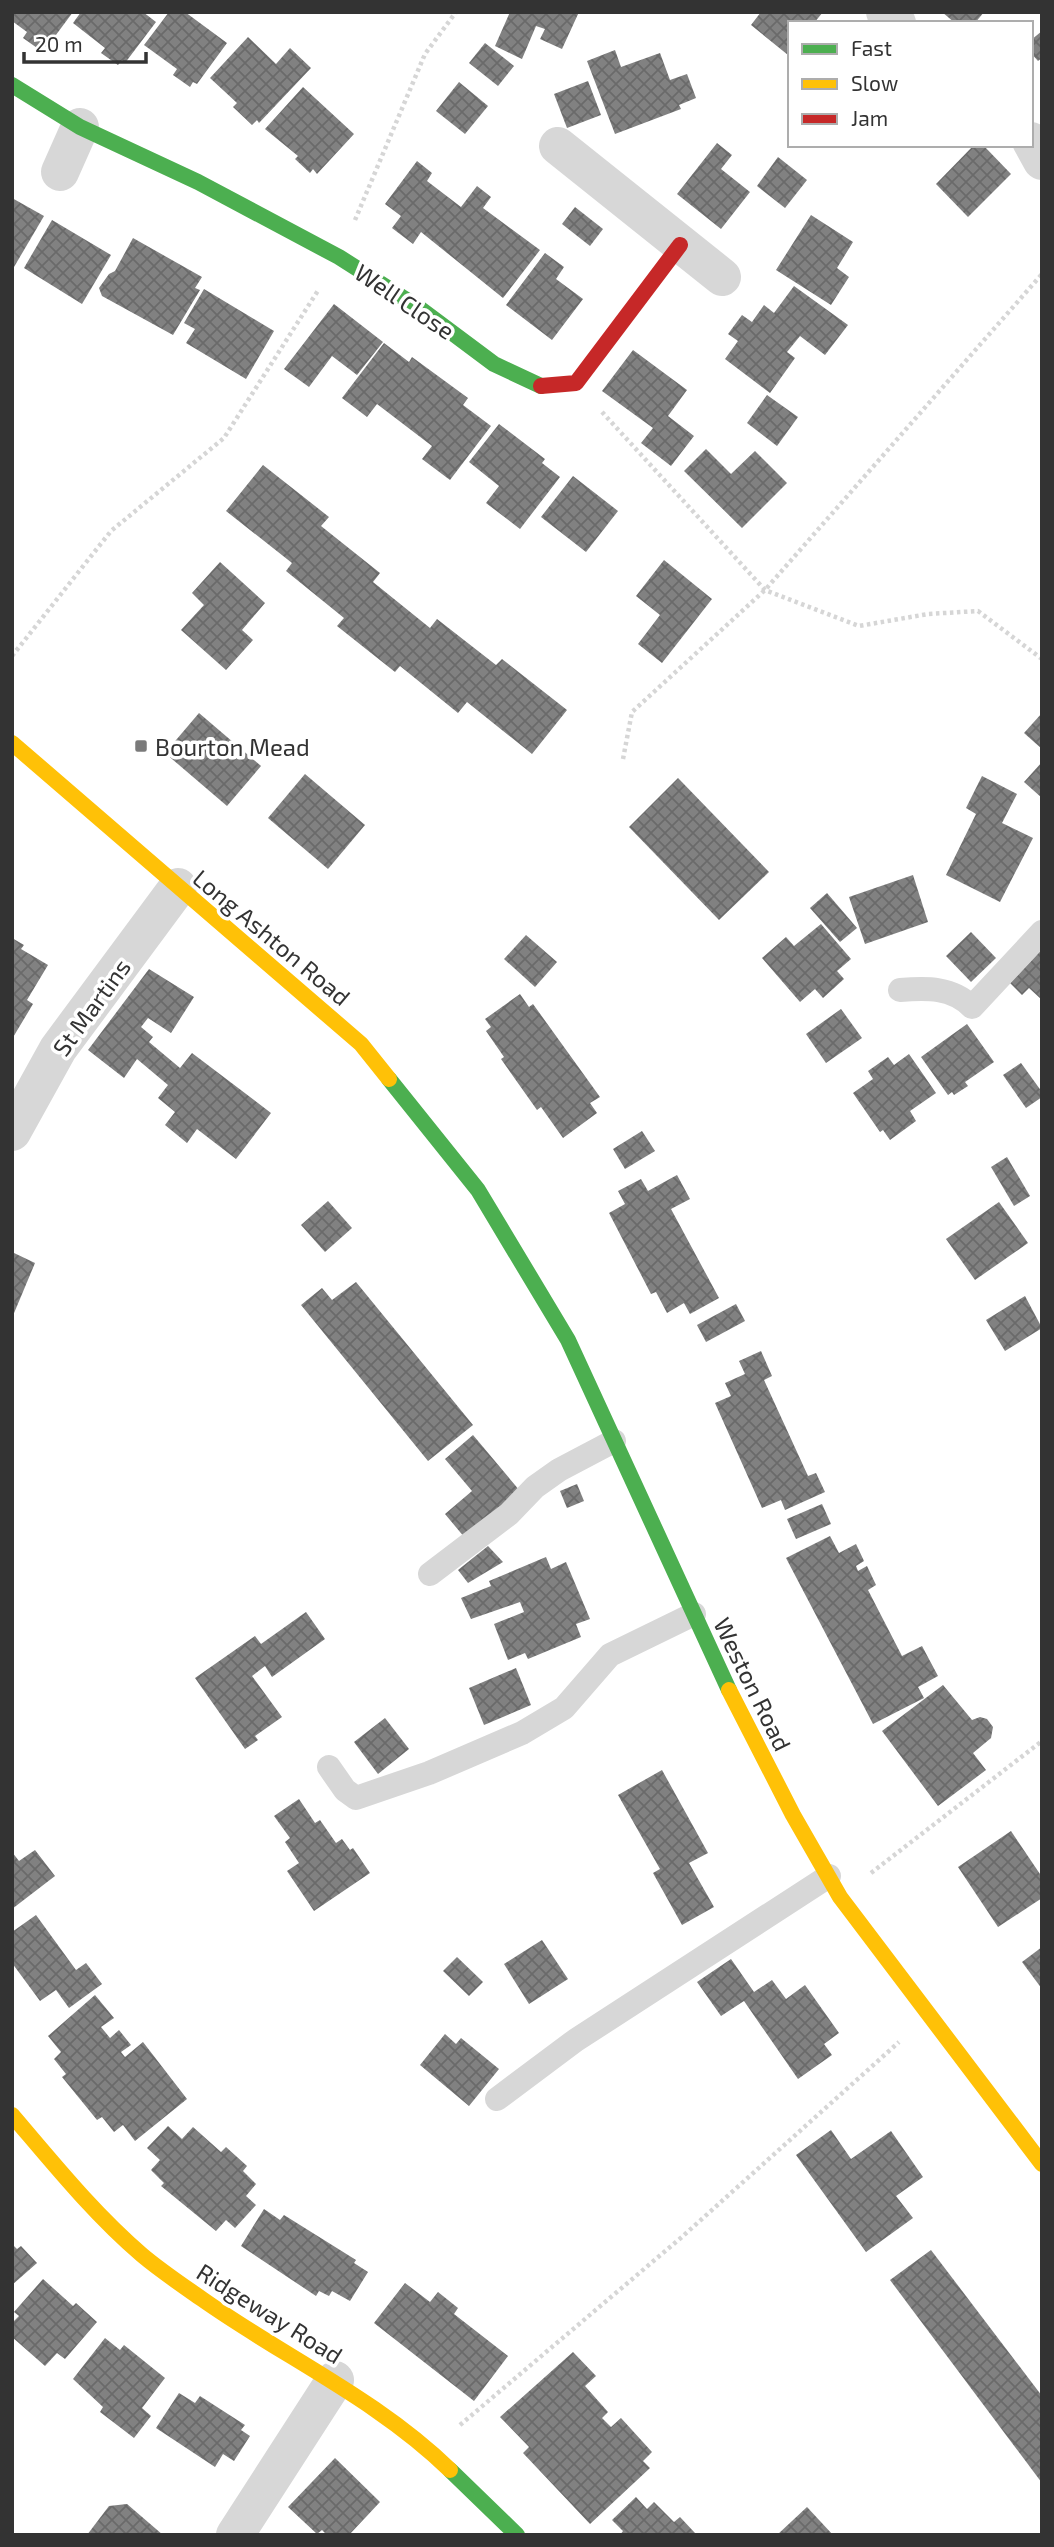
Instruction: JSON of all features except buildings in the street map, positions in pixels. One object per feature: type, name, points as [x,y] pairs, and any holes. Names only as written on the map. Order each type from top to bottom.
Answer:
[{"type":"street","name":"Well Close","points":[[12,85],[80,127],[198,182],[339,257],[419,308],[494,364],[545,388],[576,383]]},
{"type":"street","points":[[60,172],[80,127]]},
{"type":"street","points":[[1033,145],[1042,162]]},
{"type":"street","points":[[558,146],[722,277]]},
{"type":"street","points":[[576,383],[680,245]]},
{"type":"street","name":"Long Ashton Road","points":[[12,743],[361,1044],[478,1190]]},
{"type":"street","name":"St Martins","points":[[12,1132],[58,1049],[178,887]]},
{"type":"street","name":"Weston Road","points":[[478,1190],[568,1340],[739,1712],[834,1887],[1042,2164]]},
{"type":"street","name":"Ridgeway Road","points":[[12,2115],[80,2194],[142,2255],[205,2301],[335,2380],[430,2450],[517,2535]]},
{"type":"street","points":[[235,2535],[335,2380]]},
{"type":"lane","points":[[900,990],[933,988],[963,997],[972,1007],[1042,932]]},
{"type":"lane","points":[[430,1574],[509,1514],[535,1487],[559,1470],[614,1441]]},
{"type":"lane","points":[[329,1767],[345,1790],[356,1798],[429,1773],[522,1732],[564,1708],[610,1654],[694,1614]]},
{"type":"lane","points":[[497,2099],[576,2040],[834,1887]]},
{"type":"path","points":[[12,656],[111,531],[224,439],[339,257],[425,54],[456,12]]},
{"type":"path","points":[[623,759],[632,712],[765,590],[1042,274]]},
{"type":"path","points":[[576,383],[765,590],[859,626],[928,614],[978,611],[1042,659]]},
{"type":"path","points":[[834,1887],[1042,1741]]},
{"type":"path","points":[[430,2450],[684,2236],[903,2038]]},
{"type":"traffic: fast","points":[[12,85],[80,127],[198,182],[339,257],[419,308],[494,364],[541,386]]},
{"type":"traffic: fast","points":[[389,1079],[478,1190],[568,1340],[729,1690]]},
{"type":"traffic: fast","points":[[450,2470],[517,2535]]},
{"type":"traffic: slow","points":[[12,743],[361,1044],[389,1079]]},
{"type":"traffic: slow","points":[[729,1690],[793,1815],[840,1897],[1042,2164]]},
{"type":"traffic: slow","points":[[12,2115],[58,2170],[124,2239],[149,2261],[233,2320],[392,2421],[450,2470]]},
{"type":"traffic: jam","points":[[541,386],[576,383],[680,245]]},
{"type":"place","name":"Bourton Mead","points":[[141,746]]}]
